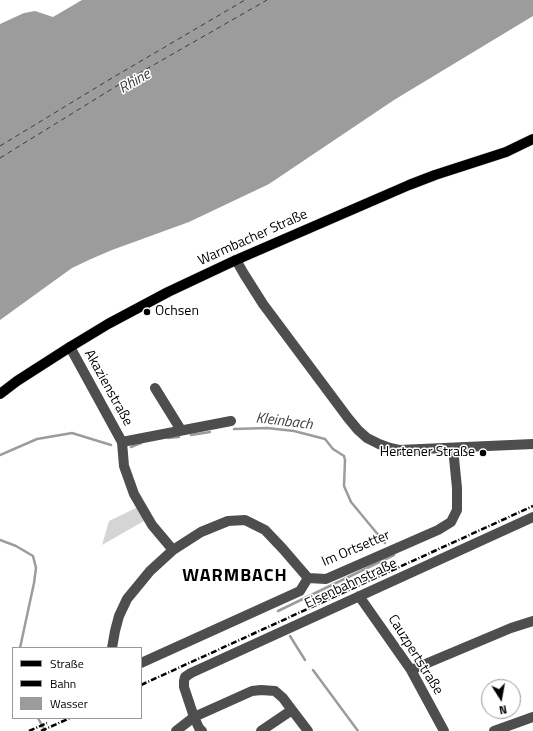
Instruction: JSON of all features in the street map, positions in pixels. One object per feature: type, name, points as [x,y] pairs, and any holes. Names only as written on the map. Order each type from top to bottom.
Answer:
[{"type":"main road","name":"Warmbacher Straße","points":[[0,394],[70,347],[108,324],[147,303],[236,260],[410,185],[442,172],[506,152],[533,139]]},
{"type":"street","points":[[236,260],[263,304],[348,418],[367,438],[379,444],[399,450],[533,444]]},
{"type":"street","name":"Akazienstraße","points":[[70,347],[122,442],[124,466],[134,494],[152,525],[173,550]]},
{"type":"street","points":[[155,388],[181,430]]},
{"type":"street","name":"Akazienstraße","points":[[122,442],[231,421]]},
{"type":"street","name":"Im Ortsetter","points":[[112,647],[119,616],[127,599],[150,571],[173,550],[201,532],[228,521],[245,520],[265,530],[308,578],[326,579],[438,530],[451,522],[457,510],[457,488],[453,448]]},
{"type":"street","name":"Eisenbahnstraße","points":[[194,717],[184,687],[185,677],[191,673],[533,516]]},
{"type":"street","points":[[142,663],[300,591],[308,578]]},
{"type":"street","name":"Cauzpertstraße","points":[[359,596],[411,670],[444,731]]},
{"type":"street","points":[[411,670],[511,628],[533,621]]},
{"type":"street","points":[[176,731],[194,717],[252,691],[261,690],[275,691],[283,698],[308,731]]},
{"type":"street","points":[[261,731],[292,710]]},
{"type":"street","points":[[194,717],[202,731]]},
{"type":"street","points":[[494,731],[533,717]]},
{"type":"shaded area","points":[[138,507],[144,521],[102,545],[109,521]]},
{"type":"water","name":"Rhine","points":[[82,0],[533,0],[533,16],[394,100],[269,184],[189,222],[112,250],[72,268],[0,320],[0,24],[24,13],[35,11],[53,17]]},
{"type":"waterway","name":"Kleinbach","points":[[234,429],[267,428],[294,431],[325,439],[333,449],[344,456],[344,486],[351,502],[385,543]]},
{"type":"waterway","points":[[191,435],[210,432]]},
{"type":"waterway","points":[[0,455],[37,439],[72,433],[111,445]]},
{"type":"waterway","points":[[168,438],[179,437]]},
{"type":"waterway","points":[[131,447],[141,443]]},
{"type":"waterway","name":"WARMBACH","points":[[0,540],[16,546],[33,556],[36,568],[20,647]]},
{"type":"waterway","name":"Kleinbach","points":[[278,611],[394,555]]},
{"type":"waterway","name":"Kleinbach","points":[[290,636],[305,660]]},
{"type":"waterway","name":"Kleinbach","points":[[313,670],[358,731]]},
{"type":"waterway","name":"WARMBACH","points":[[39,719],[45,731]]},
{"type":"ferry route","points":[[0,146],[245,0]]},
{"type":"ferry route","points":[[0,158],[115,87],[267,0]]},
{"type":"railway","points":[[142,685],[533,506]]},
{"type":"railway","points":[[41,731],[68,719]]},
{"type":"railway","points":[[29,731],[47,723]]},
{"type":"place","name":"Ochsen","points":[[147,312]]},
{"type":"place","name":"Hertener Straße","points":[[483,453]]},
{"type":"district","name":"WARMBACH","points":[[235,577]]}]
